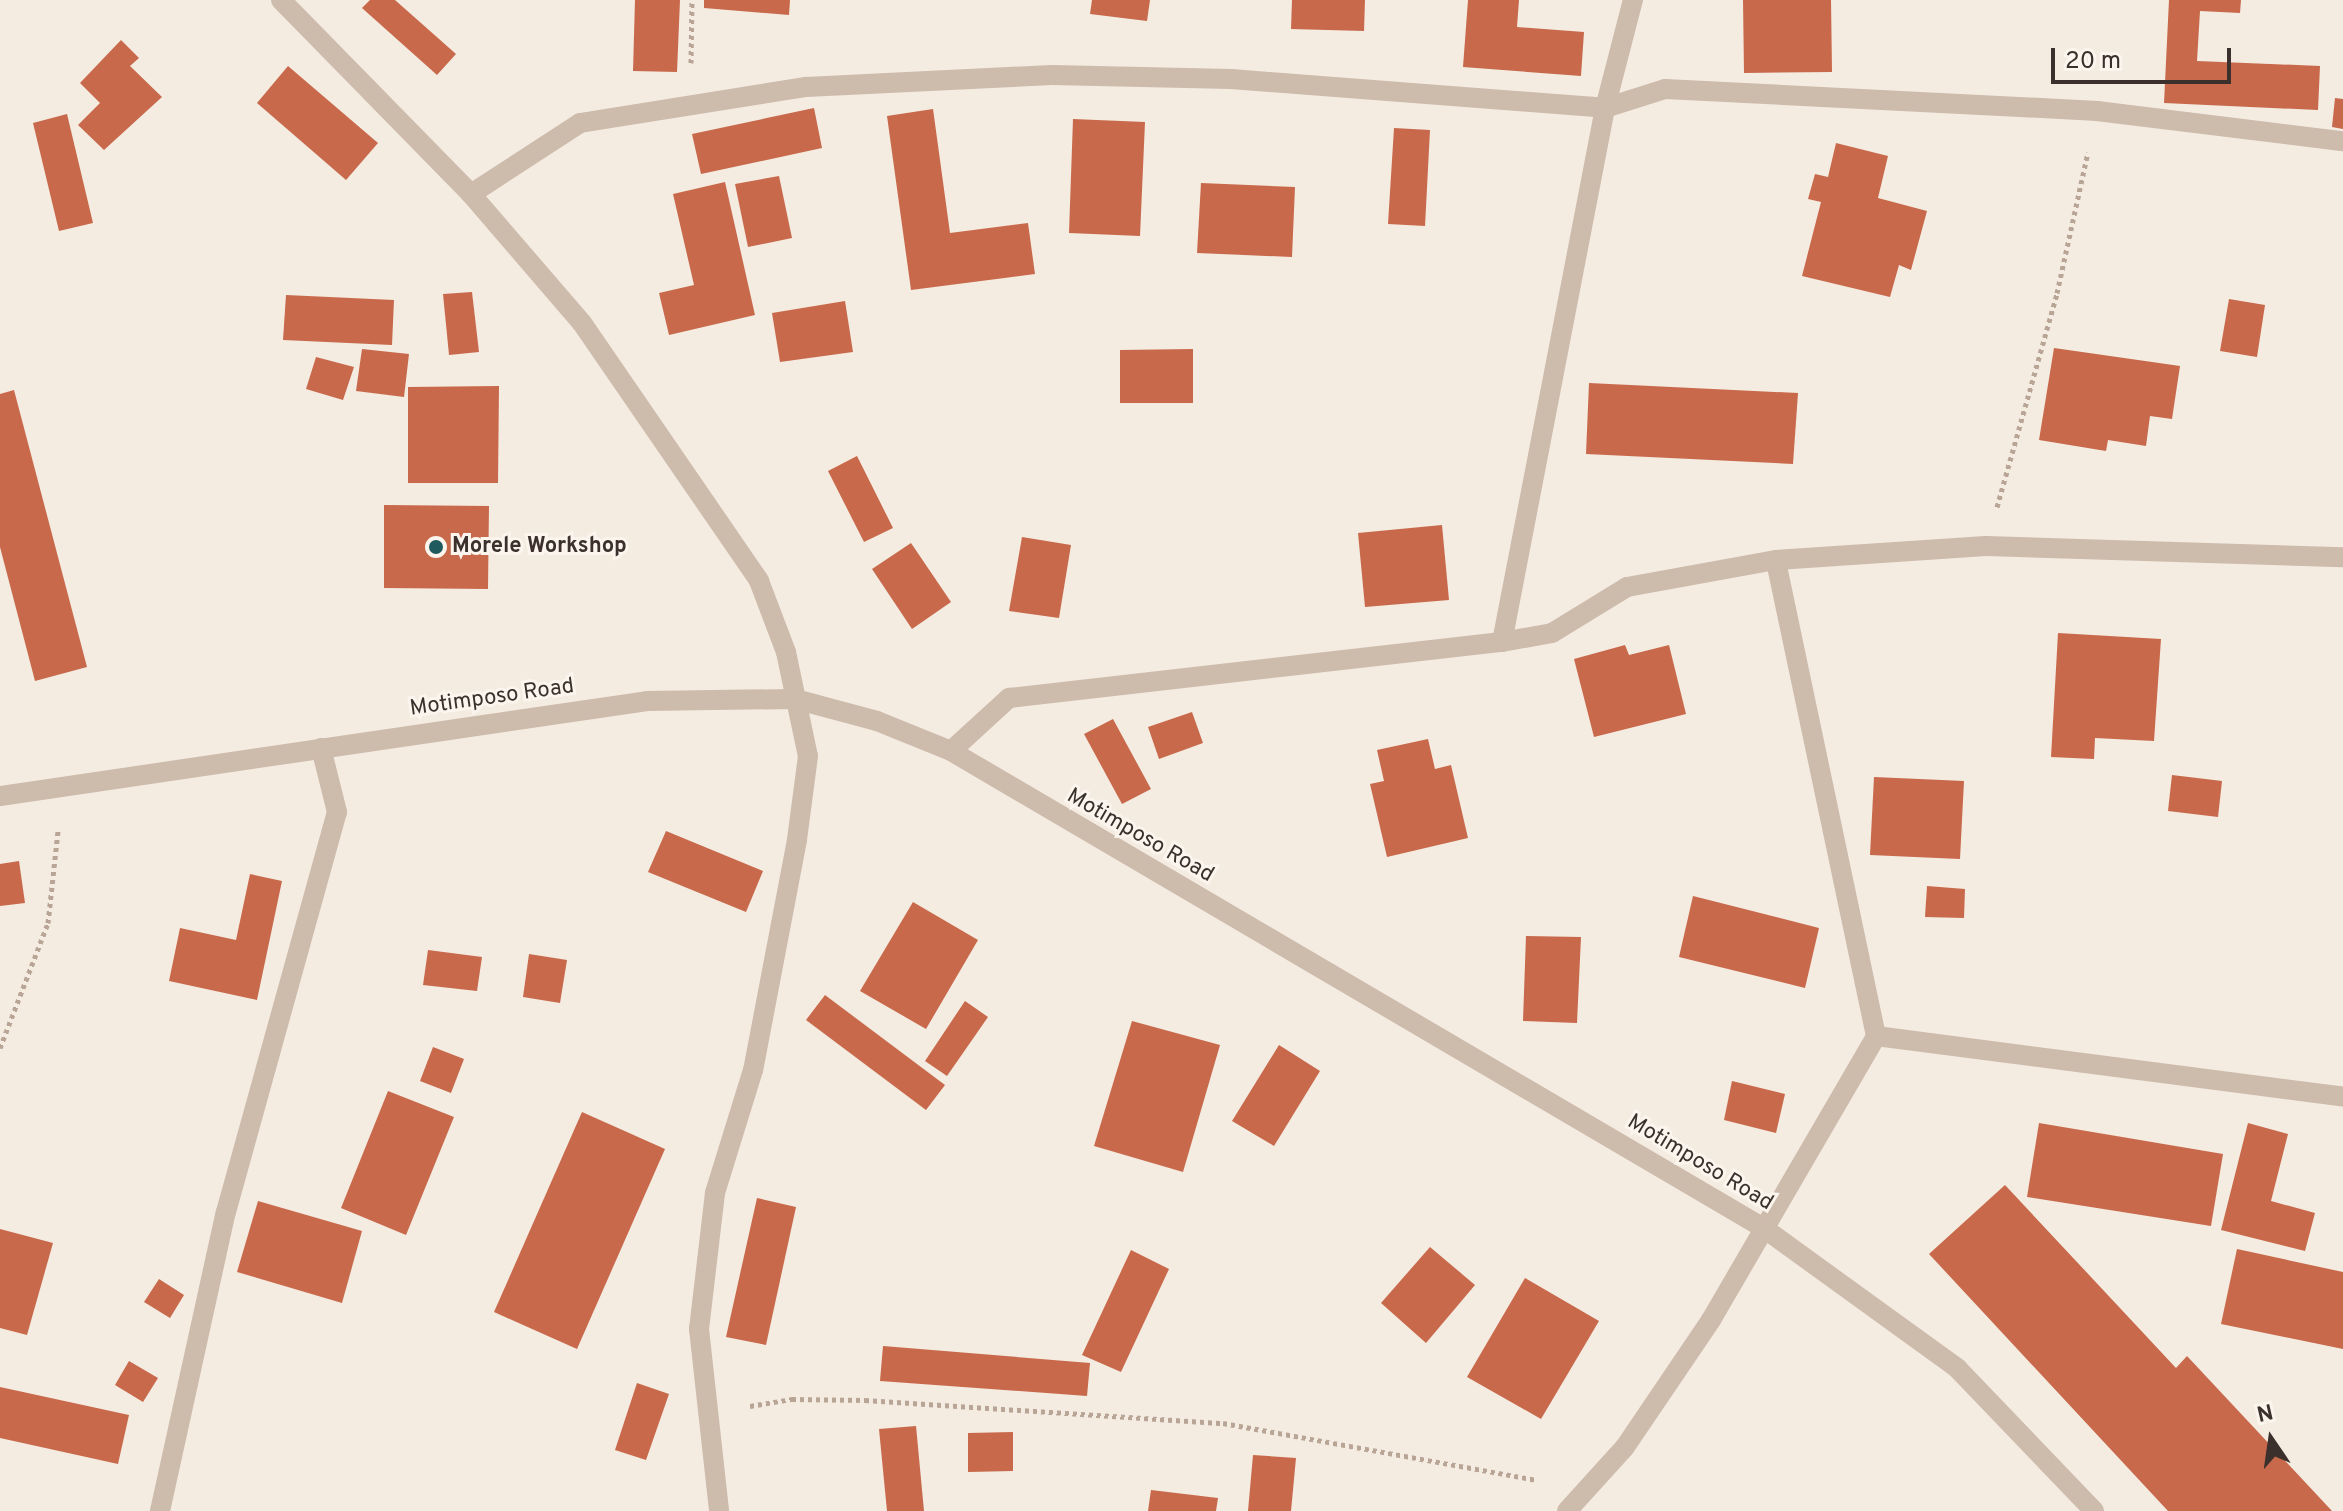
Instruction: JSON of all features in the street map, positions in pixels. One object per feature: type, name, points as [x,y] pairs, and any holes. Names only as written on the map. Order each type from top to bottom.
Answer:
[{"type":"street","points":[[281,0],[471,194],[582,323],[759,581],[786,652],[808,756],[753,1070],[715,1193],[699,1329],[719,1511]]},
{"type":"street","points":[[1502,642],[1605,108],[1633,0]]},
{"type":"street","points":[[471,194],[580,123],[806,87],[1052,75],[1231,79],[1605,108],[1665,89],[2097,111],[2343,141]]},
{"type":"street","points":[[951,751],[1009,698],[1502,642],[1552,633],[1627,587],[1776,560],[1986,546],[2343,557]]},
{"type":"street","points":[[1567,1511],[1634,1434],[1765,1229],[1876,1036],[1776,560]]},
{"type":"street","name":"Motimposo Road","points":[[0,796],[647,701],[795,699],[877,721],[951,751],[1765,1229],[1957,1368],[2094,1511]]},
{"type":"street","points":[[160,1511],[229,1197],[337,812],[321,748]]},
{"type":"street","points":[[1876,1036],[2343,1097]]},
{"type":"path","points":[[689,104],[692,0]]},
{"type":"path","points":[[1986,546],[2057,293],[2097,111]]},
{"type":"path","points":[[0,1048],[48,923],[62,786]]},
{"type":"path","points":[[709,1414],[792,1399],[865,1400],[1223,1423],[1380,1448],[1446,1468],[1589,1487]]},
{"type":"building","points":[[370,0],[395,0],[456,54],[437,75],[362,8]]},
{"type":"building","points":[[635,0],[680,0],[677,72],[633,71]]},
{"type":"building","points":[[704,0],[790,0],[789,15],[704,8]]},
{"type":"building","points":[[1092,0],[1150,0],[1147,21],[1090,14]]},
{"type":"building","points":[[1292,0],[1365,0],[1364,31],[1291,29]]},
{"type":"building","points":[[1468,0],[1519,0],[1517,27],[1584,32],[1581,76],[1463,67]]},
{"type":"building","points":[[1743,0],[1831,0],[1832,72],[1744,73]]},
{"type":"building","points":[[2169,0],[2241,0],[2240,13],[2200,11],[2197,61],[2320,66],[2318,110],[2164,103]]},
{"type":"building","points":[[121,40],[139,58],[130,66],[162,97],[104,150],[78,125],[100,103],[80,83]]},
{"type":"building","points":[[288,66],[378,143],[346,180],[257,103]]},
{"type":"building","points":[[2335,98],[2343,99],[2343,129],[2332,127]]},
{"type":"building","points":[[814,108],[822,148],[701,174],[692,134]]},
{"type":"building","points":[[933,109],[950,233],[1028,223],[1035,274],[911,290],[887,116]]},
{"type":"building","points":[[67,114],[93,223],[59,231],[33,123]]},
{"type":"building","points":[[1073,119],[1145,122],[1140,236],[1069,233]]},
{"type":"building","points":[[1394,128],[1430,130],[1425,226],[1388,224]]},
{"type":"building","points":[[1836,143],[1888,156],[1878,198],[1927,211],[1911,270],[1899,265],[1890,297],[1802,276],[1821,202],[1808,199],[1815,174],[1828,177]]},
{"type":"building","points":[[779,176],[792,238],[748,247],[735,184]]},
{"type":"building","points":[[725,182],[755,315],[669,335],[659,293],[694,285],[673,194]]},
{"type":"building","points":[[1201,183],[1295,187],[1292,257],[1197,253]]},
{"type":"building","points":[[472,292],[479,352],[449,355],[443,294]]},
{"type":"building","points":[[286,295],[394,300],[392,345],[283,340]]},
{"type":"building","points":[[2229,299],[2265,305],[2257,357],[2220,351]]},
{"type":"building","points":[[845,301],[853,352],[780,362],[772,313]]},
{"type":"building","points":[[2054,348],[2180,366],[2172,419],[2150,416],[2146,446],[2108,440],[2106,451],[2039,440]]},
{"type":"building","points":[[362,349],[409,354],[404,397],[356,391]]},
{"type":"building","points":[[1193,349],[1193,403],[1120,403],[1120,350]]},
{"type":"building","points":[[316,357],[354,367],[343,400],[306,389]]},
{"type":"building","points":[[1589,383],[1798,393],[1793,464],[1586,454]]},
{"type":"building","points":[[499,386],[498,483],[408,483],[408,387]]},
{"type":"building","points":[[14,390],[87,667],[35,681],[0,547],[0,394]]},
{"type":"building","points":[[857,456],[893,528],[864,542],[828,471]]},
{"type":"building","name":"Morele Workshop","points":[[384,505],[489,506],[488,589],[384,588]]},
{"type":"building","points":[[1442,525],[1449,600],[1365,607],[1358,533]]},
{"type":"building","points":[[1022,537],[1071,545],[1059,618],[1009,611]]},
{"type":"building","points":[[911,543],[951,602],[912,629],[872,569]]},
{"type":"building","points":[[2058,633],[2161,639],[2154,741],[2095,738],[2094,759],[2051,757]]},
{"type":"building","points":[[1625,645],[1629,655],[1669,645],[1686,714],[1594,737],[1574,659]]},
{"type":"building","points":[[1192,712],[1203,743],[1159,759],[1148,727]]},
{"type":"building","points":[[1113,719],[1151,789],[1122,804],[1084,734]]},
{"type":"building","points":[[1428,739],[1435,769],[1451,765],[1468,838],[1387,857],[1370,784],[1384,781],[1377,750]]},
{"type":"building","points":[[2172,775],[2222,781],[2218,817],[2168,811]]},
{"type":"building","points":[[1874,777],[1964,781],[1960,859],[1870,855]]},
{"type":"building","points":[[666,831],[763,871],[746,912],[648,872]]},
{"type":"building","points":[[19,861],[25,903],[0,906],[0,864]]},
{"type":"building","points":[[250,874],[282,881],[257,1000],[169,981],[180,928],[236,940]]},
{"type":"building","points":[[1927,886],[1965,889],[1964,918],[1925,917]]},
{"type":"building","points":[[1693,896],[1819,928],[1805,988],[1679,957]]},
{"type":"building","points":[[913,902],[978,940],[926,1029],[860,991]]},
{"type":"building","points":[[1526,936],[1581,937],[1577,1023],[1523,1021]]},
{"type":"building","points":[[428,950],[482,957],[477,991],[423,985]]},
{"type":"building","points":[[529,954],[567,960],[560,1003],[523,997]]},
{"type":"building","points":[[825,995],[945,1085],[926,1110],[806,1020]]},
{"type":"building","points":[[965,1001],[988,1017],[947,1076],[925,1061]]},
{"type":"building","points":[[1132,1021],[1220,1045],[1183,1172],[1094,1146]]},
{"type":"building","points":[[1279,1045],[1320,1071],[1274,1146],[1232,1121]]},
{"type":"building","points":[[433,1047],[464,1059],[451,1093],[420,1081]]},
{"type":"building","points":[[1732,1081],[1785,1094],[1776,1133],[1724,1120]]},
{"type":"building","points":[[388,1091],[454,1117],[406,1235],[341,1208]]},
{"type":"building","points":[[582,1112],[665,1149],[577,1349],[494,1312]]},
{"type":"building","points":[[2039,1123],[2223,1154],[2211,1226],[2027,1197]]},
{"type":"building","points":[[2248,1123],[2288,1134],[2271,1201],[2315,1213],[2305,1251],[2221,1230]]},
{"type":"building","points":[[2005,1185],[2176,1368],[2187,1356],[2332,1511],[2168,1511],[1929,1254]]},
{"type":"building","points":[[757,1198],[796,1207],[766,1345],[726,1337]]},
{"type":"building","points":[[258,1201],[362,1231],[342,1303],[237,1272]]},
{"type":"building","points":[[0,1229],[53,1243],[27,1335],[0,1328]]},
{"type":"building","points":[[1430,1247],[1475,1285],[1426,1343],[1381,1303]]},
{"type":"building","points":[[2237,1249],[2343,1272],[2343,1349],[2221,1324]]},
{"type":"building","points":[[1131,1250],[1169,1269],[1121,1372],[1082,1355]]},
{"type":"building","points":[[1525,1278],[1599,1321],[1541,1419],[1467,1377]]},
{"type":"building","points":[[159,1279],[184,1295],[170,1318],[144,1302]]},
{"type":"building","points":[[883,1346],[1090,1363],[1087,1396],[880,1381]]},
{"type":"building","points":[[129,1361],[158,1378],[143,1402],[115,1385]]},
{"type":"building","points":[[637,1383],[669,1394],[646,1460],[615,1450]]},
{"type":"building","points":[[0,1387],[129,1415],[118,1464],[0,1438]]},
{"type":"building","points":[[916,1426],[924,1511],[887,1511],[879,1429]]},
{"type":"building","points":[[1013,1432],[1013,1471],[968,1472],[968,1433]]},
{"type":"building","points":[[1253,1455],[1296,1458],[1291,1511],[1248,1511]]},
{"type":"building","points":[[1151,1490],[1218,1498],[1216,1511],[1148,1511]]},
{"type":"place","name":"Morele Workshop","points":[[436,547]]}]
